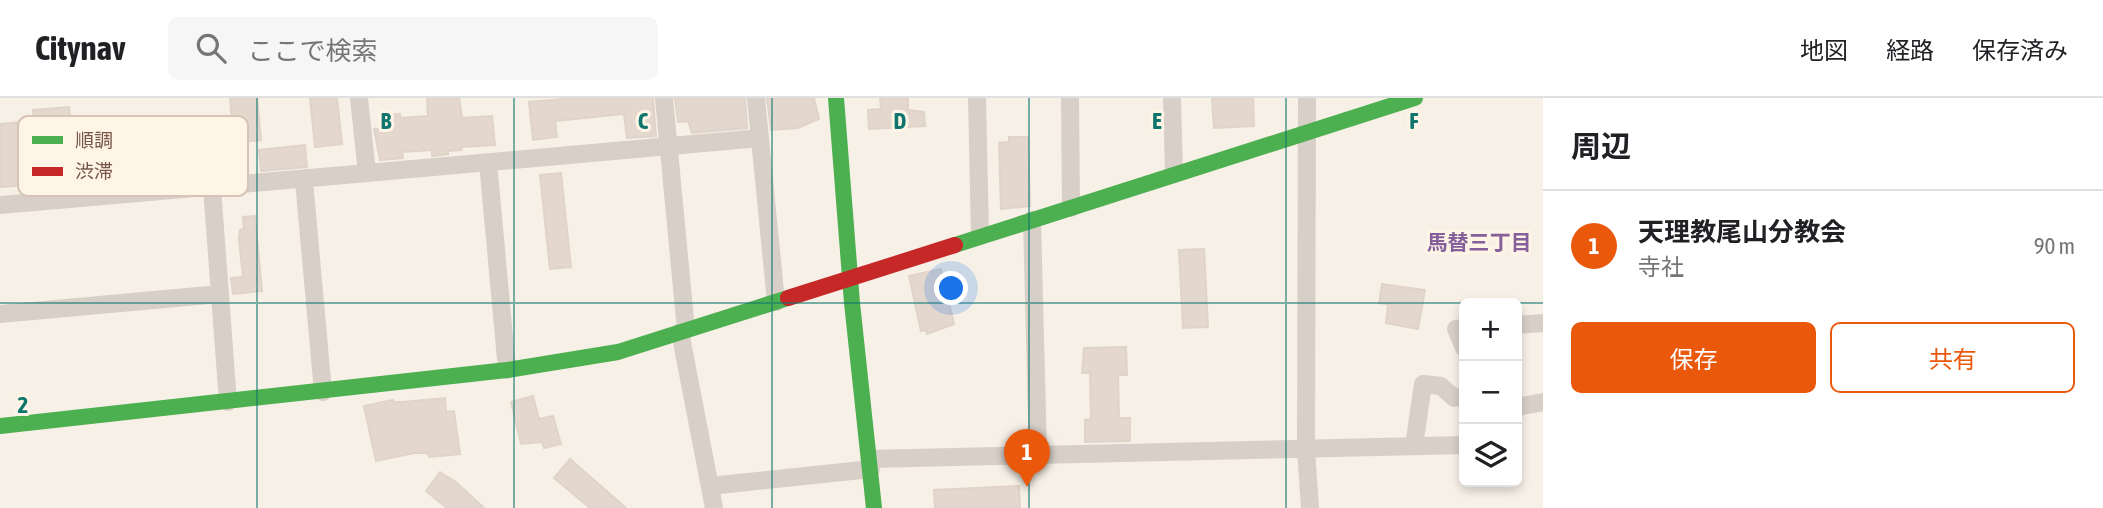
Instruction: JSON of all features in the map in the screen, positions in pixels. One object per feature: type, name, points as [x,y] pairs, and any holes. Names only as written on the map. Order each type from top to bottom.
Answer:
[{"type":"street","points":[[359,98],[367,173]]},
{"type":"street","points":[[664,98],[683,331],[714,508]]},
{"type":"street","points":[[756,98],[776,302]]},
{"type":"street","points":[[836,98],[850,278],[874,508]]},
{"type":"street","points":[[977,98],[980,236]]},
{"type":"street","points":[[1070,98],[1071,208]]},
{"type":"street","points":[[1172,98],[1174,174]]},
{"type":"street","points":[[1307,98],[1306,449],[1310,508]]},
{"type":"street","points":[[0,426],[508,370],[618,352],[1415,98]]},
{"type":"street","points":[[248,185],[760,138]]},
{"type":"street","points":[[488,162],[508,370]]},
{"type":"street","points":[[304,181],[323,392]]},
{"type":"street","points":[[0,205],[112,196]]},
{"type":"street","points":[[213,196],[228,402]]},
{"type":"street","points":[[1032,220],[1038,455]]},
{"type":"street","points":[[0,314],[220,294]]},
{"type":"street","points":[[1522,325],[1543,323]]},
{"type":"street","points":[[1414,446],[1423,384],[1441,386],[1454,398],[1459,398]]},
{"type":"street","points":[[1522,406],[1543,402]]},
{"type":"street","points":[[710,485],[870,464],[1038,455],[1459,445]]},
{"type":"building","points":[[230,98],[257,98],[261,140],[248,141],[248,116],[232,116]]},
{"type":"building","points":[[310,98],[337,98],[342,144],[315,147]]},
{"type":"building","points":[[427,98],[459,98],[462,118],[492,116],[495,145],[461,147],[462,150],[432,156],[432,150],[402,152],[403,158],[380,160],[374,129],[387,128],[386,115],[400,114],[400,118],[428,116]]},
{"type":"building","points":[[576,98],[653,98],[656,136],[627,138],[624,114],[555,121],[557,137],[533,140],[529,102]]},
{"type":"building","points":[[675,98],[745,98],[747,128],[692,133],[688,121],[678,122]]},
{"type":"building","points":[[767,98],[814,98],[819,119],[798,128],[771,130]]},
{"type":"building","points":[[880,98],[908,98],[908,110],[924,112],[925,126],[869,129],[868,110],[881,109]]},
{"type":"building","points":[[1212,98],[1253,98],[1254,126],[1214,128]]},
{"type":"building","points":[[69,107],[70,116],[34,116],[33,110]]},
{"type":"building","points":[[18,122],[18,186],[0,187],[0,124]]},
{"type":"building","points":[[1009,137],[1028,137],[1030,206],[1001,209],[999,143],[1009,142]]},
{"type":"building","points":[[305,145],[307,167],[261,171],[259,150]]},
{"type":"building","points":[[561,173],[571,267],[550,269],[540,175]]},
{"type":"building","points":[[255,216],[262,291],[233,294],[231,278],[243,277],[239,239],[240,230],[244,229],[243,217]]},
{"type":"building","points":[[1204,249],[1208,327],[1183,328],[1179,250]]},
{"type":"building","points":[[941,269],[954,324],[927,334],[926,330],[921,331],[909,276]]},
{"type":"building","points":[[1382,284],[1425,290],[1418,329],[1386,323],[1388,304],[1379,303]]},
{"type":"building","points":[[1126,347],[1127,375],[1118,375],[1119,418],[1130,418],[1130,441],[1085,442],[1085,420],[1091,419],[1090,373],[1082,373],[1084,348]]},
{"type":"building","points":[[533,396],[539,419],[553,416],[561,444],[544,448],[542,442],[521,444],[511,402]]},
{"type":"building","points":[[445,398],[446,412],[454,411],[460,454],[429,457],[428,453],[414,453],[376,461],[364,406],[393,400],[403,402]]},
{"type":"building","points":[[570,459],[626,508],[590,508],[554,478]]},
{"type":"building","points":[[440,472],[457,483],[484,508],[447,508],[426,491]]},
{"type":"building","points":[[1019,486],[1020,508],[935,508],[934,490]]},
{"type":"traffic: fast","points":[[836,98],[852,303],[874,508]]},
{"type":"traffic: fast","points":[[955,245],[1415,98]]},
{"type":"traffic: fast","points":[[0,426],[507,370],[618,352],[788,298]]},
{"type":"traffic: jam","points":[[788,298],[955,245]]},
{"type":"place","name":"天理教尾山分教会","points":[[1027,487]]},
{"type":"district","name":"馬替三丁目","points":[[1479,242]]}]
